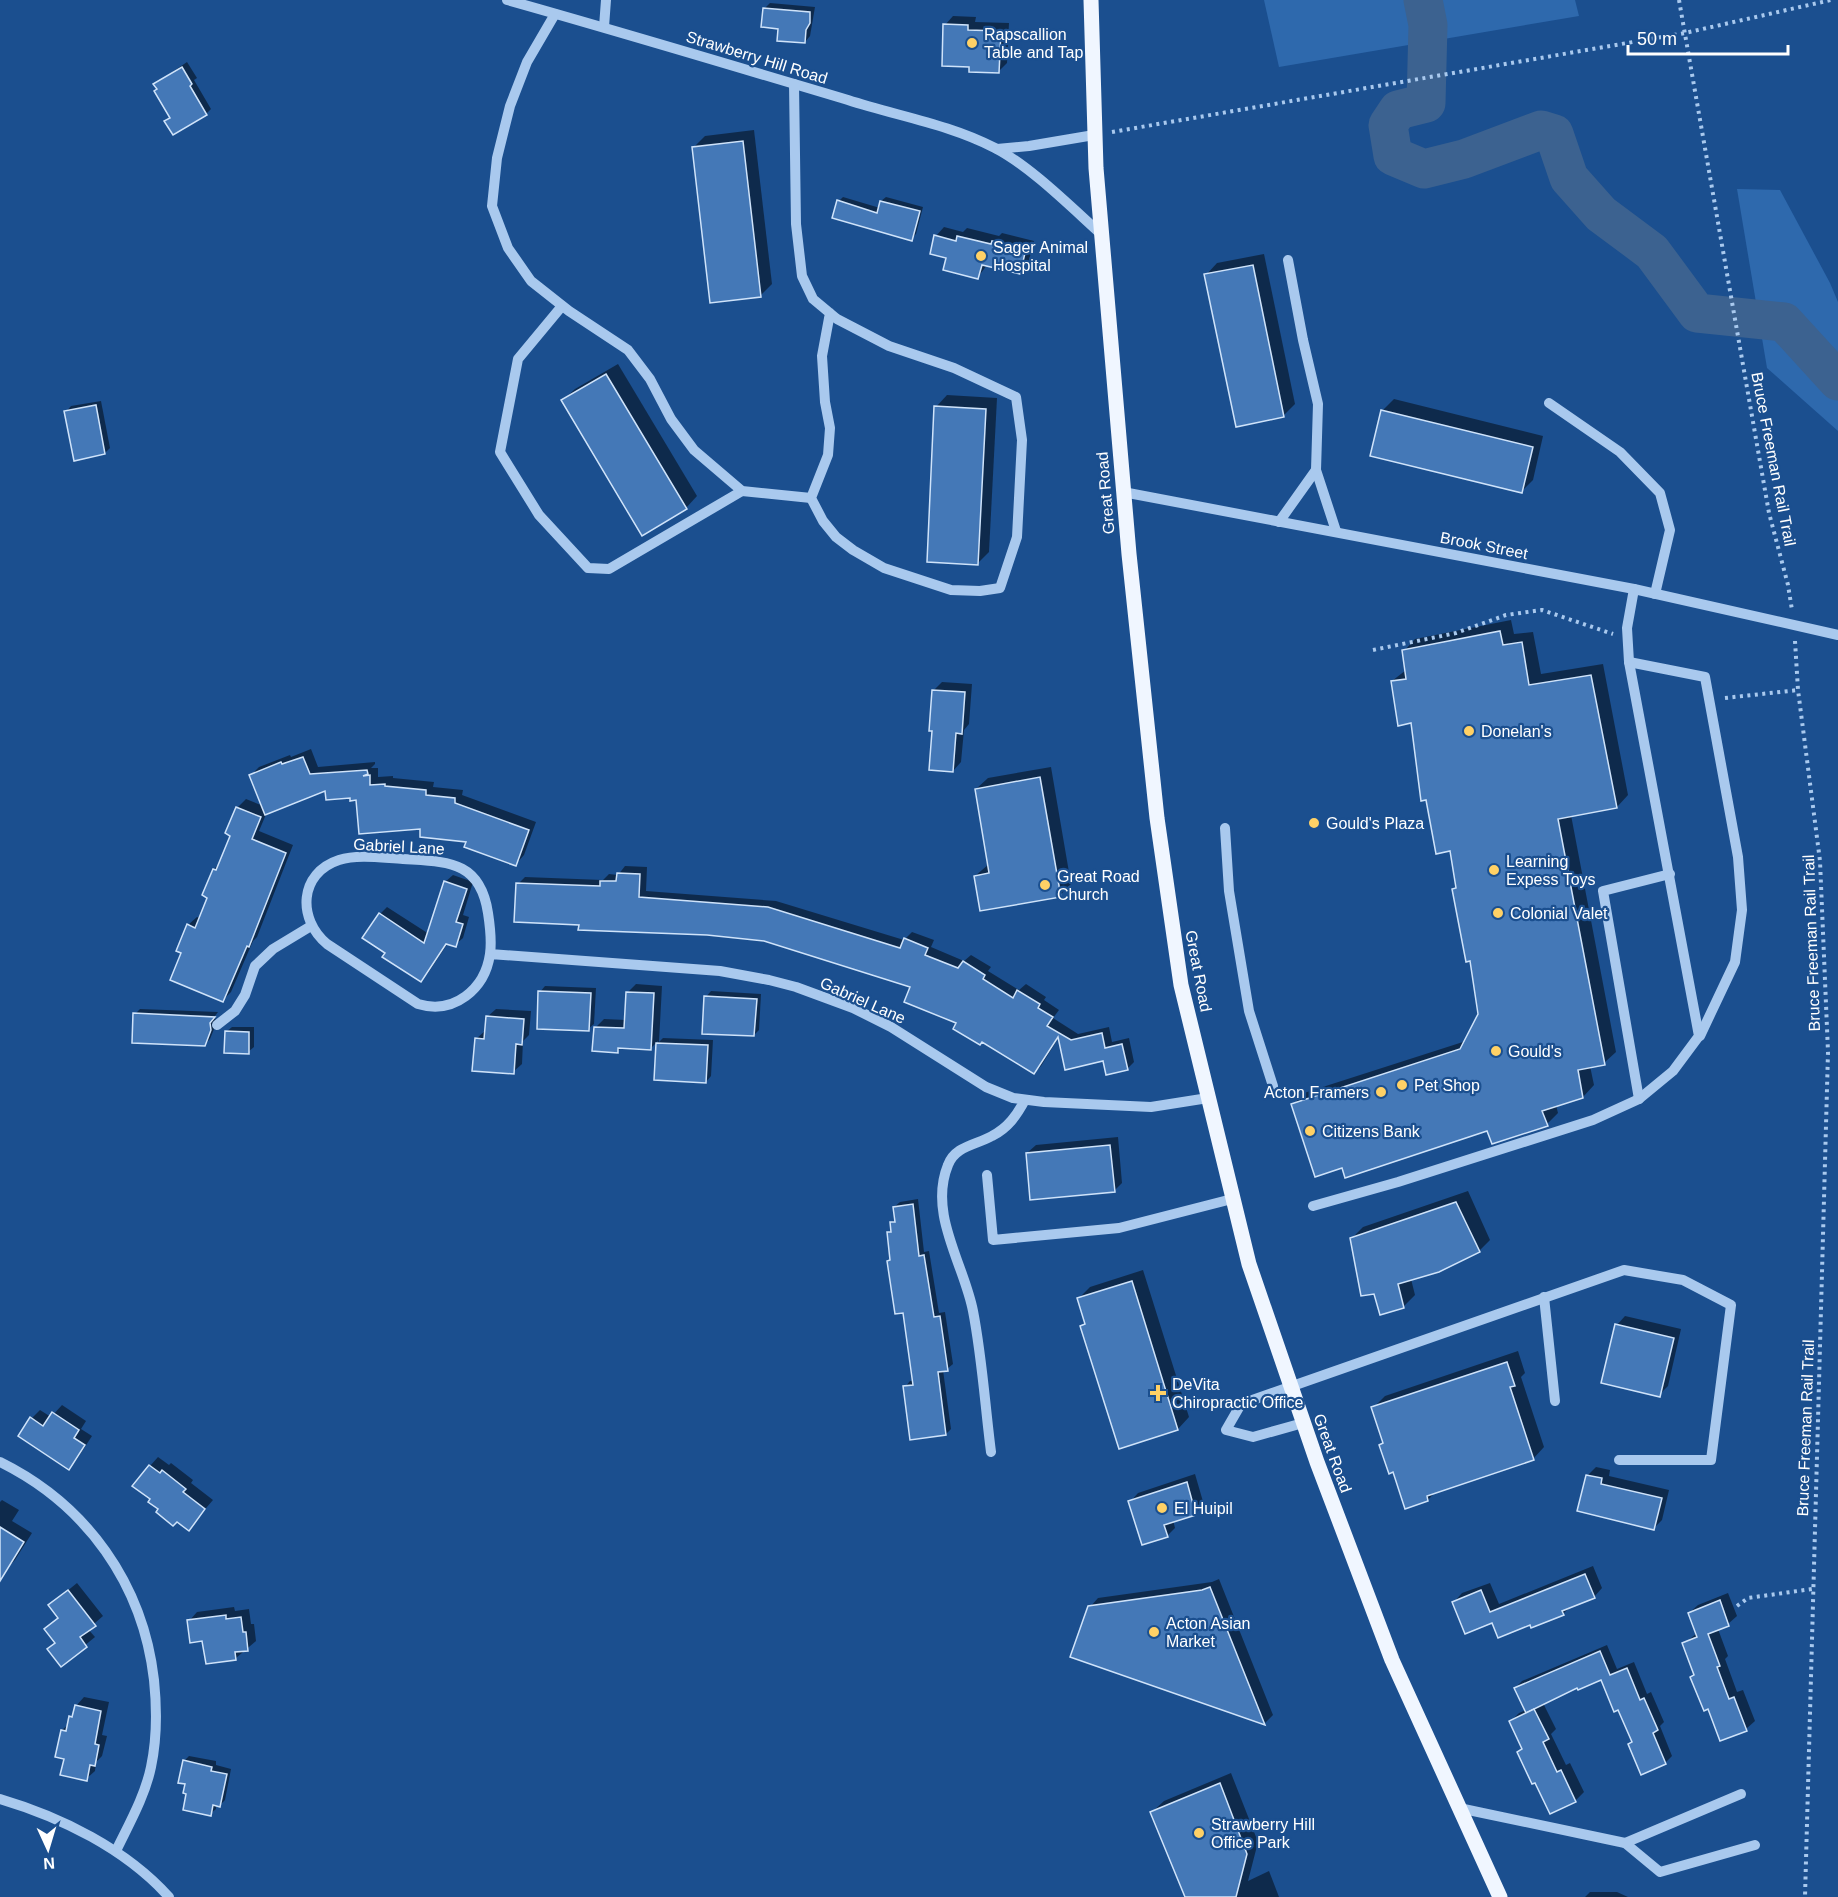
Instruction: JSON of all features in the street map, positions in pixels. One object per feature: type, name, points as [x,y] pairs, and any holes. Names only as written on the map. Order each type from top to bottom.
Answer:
[{"type":"main road","name":"Great Road","points":[[1091,0],[1094,135],[1123,492],[1155,797],[1177,960],[1250,1264],[1303,1423],[1392,1660],[1500,1897]]},
{"type":"street","name":"Strawberry Hill Road","points":[[507,0],[956,131],[997,148],[1031,173],[1101,234]]},
{"type":"street","points":[[604,27],[606,0]]},
{"type":"street","points":[[555,14],[527,62],[510,106],[497,158],[492,206],[508,248],[531,282],[562,306],[628,350],[650,378],[670,419],[694,450],[742,491],[811,498]]},
{"type":"street","points":[[794,84],[796,224],[802,276],[813,299],[837,319],[889,346],[954,368],[1016,397],[1022,440],[1017,537],[1000,588],[980,591],[951,590],[884,568],[836,537],[823,521],[811,498],[828,455],[830,428],[825,402],[822,356],[830,314]]},
{"type":"street","name":"Strawberry Hill Road","points":[[997,148],[1029,146],[1094,135]]},
{"type":"street","points":[[1288,260],[1318,404],[1316,470],[1336,531]]},
{"type":"street","points":[[562,306],[518,359],[500,452],[540,514],[588,568],[609,569],[742,491]]},
{"type":"street","points":[[1549,403],[1620,452],[1660,493],[1670,530],[1655,594]]},
{"type":"street","points":[[1279,522],[1316,470]]},
{"type":"street","name":"Brook Street","points":[[1123,492],[1336,531],[1655,594],[1838,634]]},
{"type":"street","points":[[1634,590],[1627,628],[1629,662],[1700,1036]]},
{"type":"street","points":[[1313,1206],[1398,1182],[1593,1120],[1638,1099],[1673,1071],[1700,1036],[1735,962],[1742,910],[1738,857],[1705,677],[1629,662]]},
{"type":"street","points":[[1225,828],[1230,891],[1249,1011],[1273,1086]]},
{"type":"street","name":"Gabriel Lane","points":[[348,858],[443,862],[467,871],[474,876],[483,890],[490,924],[490,954],[485,972],[466,997],[446,1006],[429,1007],[409,999],[318,936],[311,926],[306,909],[308,891],[316,875],[331,864],[348,858]]},
{"type":"street","points":[[1638,1099],[1603,891],[1670,874]]},
{"type":"street","points":[[217,1025],[235,1011],[245,995],[255,966],[273,950],[311,926]]},
{"type":"street","name":"Gabriel Lane","points":[[490,954],[720,971],[778,982],[853,1008],[909,1037],[986,1088],[1025,1100],[1151,1107],[1209,1098]]},
{"type":"street","points":[[991,1452],[973,1312],[968,1289],[943,1214],[942,1187],[948,1164],[959,1150],[993,1136],[1015,1119],[1025,1100]]},
{"type":"street","points":[[987,1175],[993,1240],[1119,1228],[1233,1199]]},
{"type":"street","points":[[1303,1423],[1253,1437],[1226,1430],[1241,1404],[1624,1270],[1683,1280],[1731,1305],[1711,1460],[1619,1460]]},
{"type":"street","points":[[1545,1297],[1556,1401]]},
{"type":"street","points":[[0,1462],[43,1486],[75,1514],[107,1552],[130,1591],[142,1623],[156,1698],[155,1734],[145,1790],[116,1851]]},
{"type":"street","points":[[1626,1843],[1741,1794]]},
{"type":"street","points":[[0,1799],[37,1812],[116,1851],[169,1897]]},
{"type":"street","points":[[1459,1808],[1626,1843],[1660,1872],[1755,1845]]},
{"type":"path","name":"Bruce Freeman Rail Trail","points":[[1679,0],[1769,513],[1788,585],[1795,625],[1798,690],[1815,805],[1820,861],[1828,1052],[1804,1897]]},
{"type":"path","points":[[1094,135],[1685,33],[1831,0]]},
{"type":"path","points":[[1373,650],[1456,633],[1506,615],[1542,610],[1628,639]]},
{"type":"path","points":[[1709,699],[1798,690]]},
{"type":"path","points":[[1737,1606],[1748,1598],[1812,1589]]},
{"type":"shaded area","points":[[1264,0],[1575,0],[1579,16],[1279,67]]},
{"type":"shaded area","points":[[1737,189],[1780,190],[1838,302],[1838,431],[1767,368]]},
{"type":"building","points":[[763,8],[810,12],[805,43],[777,41],[778,29],[761,27]]},
{"type":"building","name":"Rapscallion Table and Tap","points":[[943,24],[968,25],[968,30],[1001,31],[999,73],[969,72],[969,67],[942,66]]},
{"type":"building","points":[[182,67],[207,115],[173,135],[164,121],[170,118],[154,91],[157,89],[153,84]]},
{"type":"building","points":[[743,141],[761,297],[710,303],[692,147]]},
{"type":"building","points":[[837,200],[877,213],[880,201],[920,211],[912,241],[832,218]]},
{"type":"building","name":"Sager Animal Hospital","points":[[934,235],[956,241],[957,236],[991,244],[992,241],[1026,249],[1020,274],[982,265],[978,279],[943,270],[946,258],[930,254]]},
{"type":"building","points":[[1253,265],[1284,417],[1236,427],[1204,274]]},
{"type":"building","points":[[606,374],[687,509],[642,536],[561,400]]},
{"type":"building","points":[[96,405],[105,454],[74,461],[64,411]]},
{"type":"building","points":[[934,406],[986,409],[978,565],[927,562]]},
{"type":"building","points":[[1381,410],[1533,447],[1522,493],[1370,456]]},
{"type":"building","points":[[1500,631],[1503,645],[1522,642],[1529,685],[1591,675],[1617,808],[1558,819],[1605,1065],[1578,1070],[1583,1098],[1542,1111],[1548,1126],[1492,1144],[1487,1131],[1345,1178],[1342,1168],[1315,1177],[1291,1104],[1460,1049],[1478,1014],[1470,961],[1466,962],[1452,889],[1456,888],[1450,851],[1436,854],[1426,800],[1421,801],[1411,723],[1398,726],[1391,681],[1406,679],[1402,650]]},
{"type":"building","points":[[932,690],[965,692],[962,734],[956,733],[953,772],[929,770]]},
{"type":"building","points":[[303,757],[310,774],[367,770],[368,774],[363,776],[370,775],[370,785],[385,784],[385,786],[426,790],[426,795],[455,798],[455,803],[529,830],[516,866],[464,847],[466,842],[420,837],[420,829],[359,834],[356,800],[350,801],[350,798],[326,800],[325,791],[265,815],[249,775],[281,762],[282,764]]},
{"type":"building","points":[[1040,777],[1061,897],[980,911],[974,876],[989,873],[975,789]]},
{"type":"building","points":[[236,807],[261,817],[252,839],[286,853],[249,947],[247,946],[223,1002],[170,980],[181,953],[176,951],[187,924],[195,928],[207,898],[202,895],[213,869],[216,870],[230,836],[225,833]]},
{"type":"building","points":[[617,873],[640,874],[639,897],[768,907],[900,948],[904,938],[928,948],[925,955],[958,968],[963,961],[985,975],[983,979],[1013,998],[1017,990],[1040,1004],[1038,1008],[1053,1017],[1047,1026],[1071,1040],[1102,1033],[1105,1048],[1122,1044],[1128,1070],[1106,1075],[1103,1061],[1065,1070],[1058,1037],[1034,1074],[982,1042],[980,1045],[953,1029],[956,1023],[904,1002],[910,987],[764,941],[707,935],[578,930],[579,925],[514,922],[516,883],[600,886],[600,881],[616,881]]},
{"type":"building","points":[[444,881],[467,889],[456,922],[463,924],[456,947],[446,944],[421,982],[382,957],[385,953],[362,938],[379,913],[424,943]]},
{"type":"building","points":[[538,991],[591,993],[589,1031],[537,1029]]},
{"type":"building","points":[[626,992],[654,993],[651,1050],[618,1048],[618,1053],[592,1051],[594,1027],[624,1028]]},
{"type":"building","points":[[704,996],[757,999],[754,1036],[702,1034]]},
{"type":"building","points":[[133,1013],[215,1017],[210,1023],[211,1030],[205,1046],[132,1043]]},
{"type":"building","points":[[486,1016],[524,1019],[522,1045],[516,1044],[514,1074],[472,1071],[475,1038],[484,1039]]},
{"type":"building","points":[[225,1031],[249,1032],[249,1054],[224,1053]]},
{"type":"building","points":[[656,1043],[708,1045],[706,1083],[654,1080]]},
{"type":"building","points":[[1110,1145],[1115,1192],[1030,1200],[1026,1153]]},
{"type":"building","points":[[1456,1202],[1480,1252],[1439,1272],[1398,1284],[1404,1308],[1380,1315],[1374,1294],[1361,1296],[1350,1238]]},
{"type":"building","points":[[913,1204],[919,1256],[924,1255],[934,1317],[940,1316],[948,1371],[938,1372],[946,1435],[910,1440],[903,1386],[913,1385],[903,1313],[895,1314],[887,1261],[890,1260],[887,1232],[891,1232],[890,1222],[895,1222],[893,1207]]},
{"type":"building","points":[[1132,1281],[1178,1430],[1119,1449],[1080,1326],[1085,1324],[1077,1298]]},
{"type":"building","points":[[1615,1324],[1674,1338],[1660,1397],[1601,1383]]},
{"type":"building","points":[[1507,1362],[1515,1386],[1510,1387],[1534,1460],[1427,1496],[1428,1501],[1405,1509],[1393,1472],[1389,1474],[1379,1445],[1383,1443],[1371,1407]]},
{"type":"building","points":[[52,1412],[79,1430],[74,1438],[85,1445],[69,1470],[18,1436],[30,1417],[43,1426]]},
{"type":"building","points":[[149,1465],[160,1473],[162,1470],[186,1489],[183,1492],[205,1509],[189,1531],[177,1522],[173,1526],[156,1512],[158,1509],[148,1502],[150,1499],[132,1486]]},
{"type":"building","points":[[1586,1475],[1602,1478],[1601,1484],[1662,1498],[1654,1530],[1577,1511]]},
{"type":"building","name":"El Huipil","points":[[1187,1482],[1196,1515],[1164,1525],[1168,1537],[1142,1545],[1128,1501]]},
{"type":"building","points":[[0,1527],[24,1542],[0,1581]]},
{"type":"building","points":[[1585,1574],[1595,1598],[1562,1611],[1564,1615],[1498,1638],[1492,1623],[1465,1634],[1452,1602],[1481,1590],[1490,1612]]},
{"type":"building","name":"Acton Asian Market","points":[[1210,1587],[1265,1725],[1070,1657],[1088,1606]]},
{"type":"building","points":[[68,1590],[96,1626],[80,1637],[87,1647],[61,1667],[47,1649],[55,1643],[44,1629],[58,1618],[48,1605]]},
{"type":"building","points":[[1720,1600],[1729,1626],[1708,1634],[1729,1699],[1734,1697],[1747,1731],[1720,1741],[1708,1709],[1704,1711],[1690,1677],[1694,1675],[1682,1643],[1697,1637],[1688,1613]]},
{"type":"building","points":[[226,1615],[226,1619],[241,1617],[243,1632],[246,1632],[248,1651],[235,1652],[236,1660],[206,1664],[202,1641],[190,1643],[187,1620]]},
{"type":"building","points":[[1600,1651],[1610,1675],[1627,1668],[1640,1700],[1644,1698],[1658,1730],[1653,1733],[1666,1764],[1641,1775],[1628,1744],[1632,1742],[1618,1710],[1614,1712],[1601,1680],[1578,1690],[1577,1688],[1526,1713],[1514,1688]]},
{"type":"building","points":[[75,1705],[101,1711],[95,1744],[99,1745],[95,1766],[90,1765],[87,1781],[60,1775],[64,1759],[55,1757],[61,1730],[66,1731],[69,1716],[72,1717]]},
{"type":"building","points":[[1534,1709],[1549,1739],[1543,1742],[1557,1772],[1561,1770],[1576,1802],[1550,1814],[1517,1752],[1522,1749],[1509,1721]]},
{"type":"building","points":[[183,1760],[212,1767],[211,1771],[227,1774],[220,1807],[213,1805],[211,1816],[183,1810],[185,1784],[178,1783]]},
{"type":"building","name":"Strawberry Hill Office Park","points":[[1220,1783],[1247,1854],[1236,1897],[1185,1897],[1150,1812]]},
{"type":"waterway","points":[[1423,0],[1428,25],[1426,103],[1398,110],[1388,125],[1393,156],[1424,169],[1464,159],[1541,130],[1554,134],[1569,178],[1601,214],[1652,252],[1697,313],[1784,322],[1838,381]]},
{"type":"place","name":"Rapscallion Table and Tap","points":[[972,43]]},
{"type":"place","name":"Sager Animal Hospital","points":[[981,256]]},
{"type":"place","name":"Donelan's","points":[[1469,731]]},
{"type":"place","name":"Gould's Plaza","points":[[1314,823]]},
{"type":"place","name":"Learning Expess Toys","points":[[1494,870]]},
{"type":"place","name":"Great Road Church","points":[[1045,885]]},
{"type":"place","name":"Colonial Valet","points":[[1498,913]]},
{"type":"place","name":"Gould's","points":[[1496,1051]]},
{"type":"place","name":"Pet Shop","points":[[1402,1085]]},
{"type":"place","name":"Acton Framers","points":[[1381,1092]]},
{"type":"place","name":"Citizens Bank","points":[[1310,1131]]},
{"type":"place","name":"DeVita Chiropractic Office","points":[[1158,1393]]},
{"type":"place","name":"El Huipil","points":[[1162,1508]]},
{"type":"place","name":"Acton Asian Market","points":[[1154,1632]]},
{"type":"place","name":"Strawberry Hill Office Park","points":[[1199,1833]]}]
